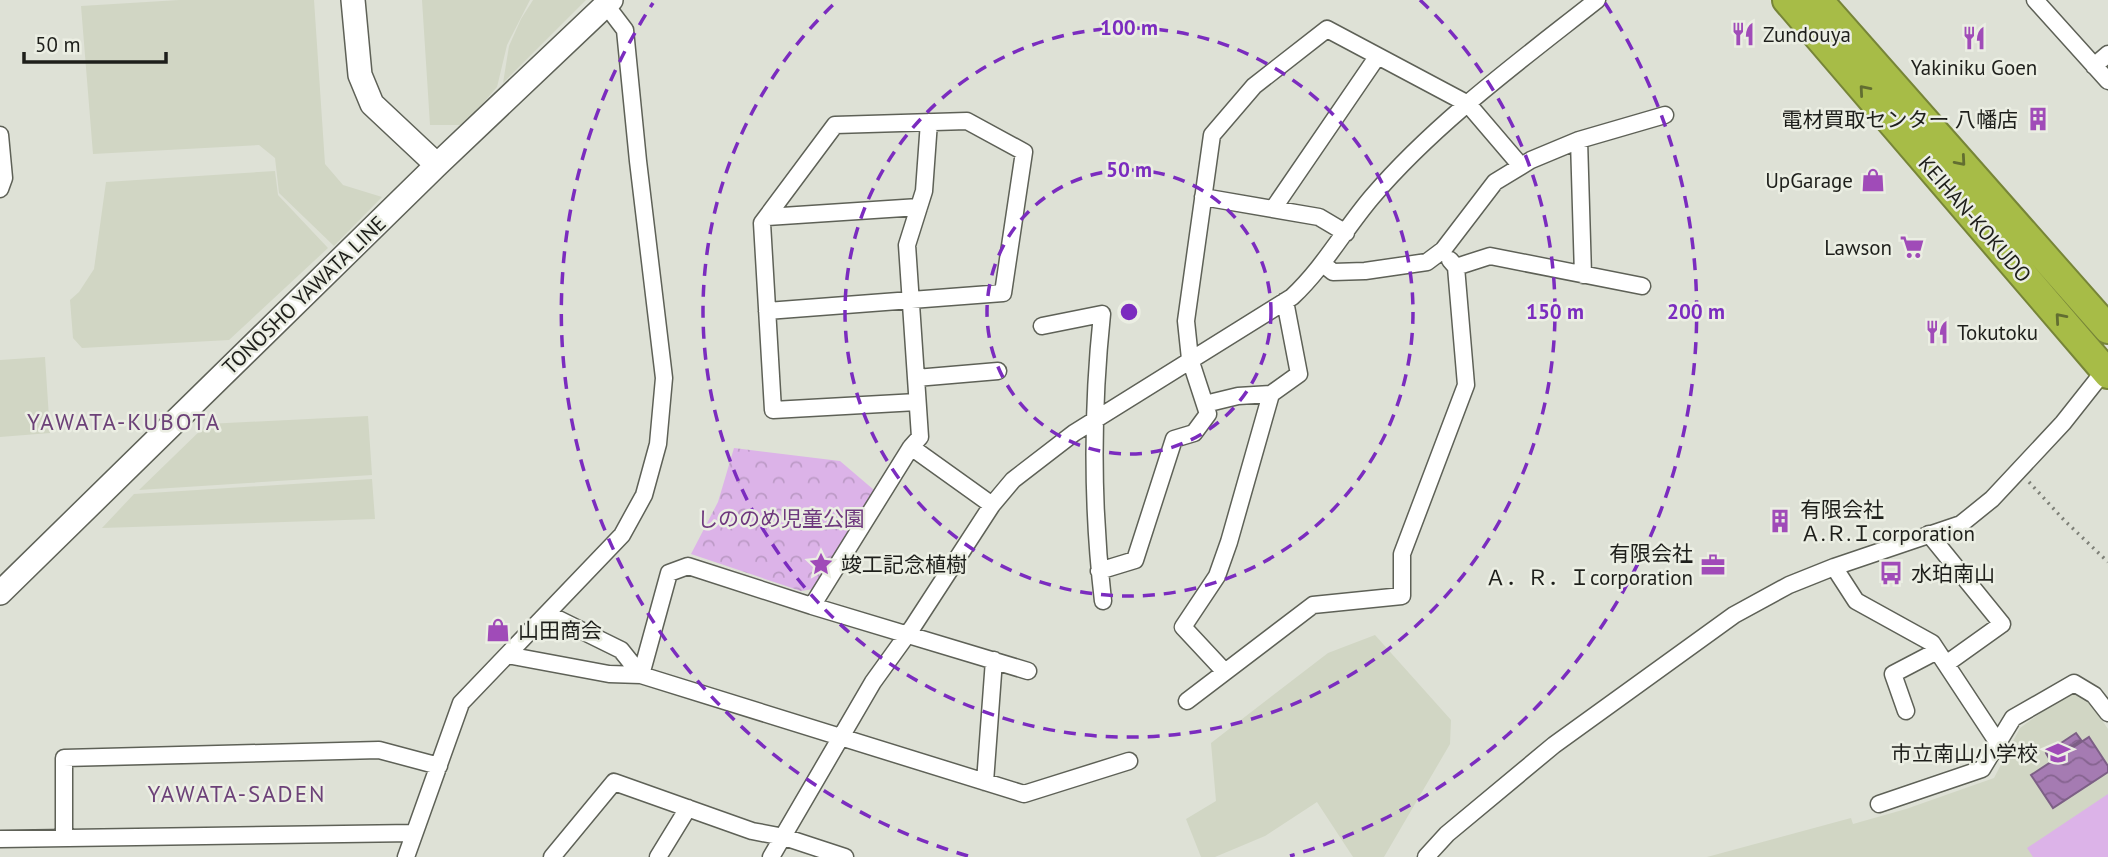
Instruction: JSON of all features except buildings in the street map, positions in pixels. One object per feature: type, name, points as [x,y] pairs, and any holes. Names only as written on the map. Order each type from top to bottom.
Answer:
[{"type":"highway","name":"KEIHAN-KOKUDO","points":[[1787,0],[2107,368]]},
{"type":"highway","name":"KEIHAN-KOKUDO","points":[[1818,0],[2108,329]]},
{"type":"main road","points":[[353,0],[360,75],[372,104],[437,165]]},
{"type":"main road","name":"TONOSHO YAWATA LINE","points":[[0,593],[437,165],[608,3]]},
{"type":"street","points":[[771,857],[873,682],[992,505],[1013,480],[1096,419],[1285,301],[1314,276],[1372,197],[1418,151],[1468,104],[1597,0]]},
{"type":"street","points":[[2039,1],[2108,81]]},
{"type":"street","points":[[406,857],[461,703],[622,535],[644,495],[658,444],[664,377],[625,30],[608,3]]},
{"type":"street","points":[[1100,571],[1135,561],[1174,439],[1194,433],[1208,414],[1190,359],[1186,321],[1203,197],[1212,135],[1254,86],[1327,30],[1468,104],[1521,166]]},
{"type":"street","points":[[2094,66],[2108,54]]},
{"type":"street","points":[[1273,209],[1377,57]]},
{"type":"street","points":[[1323,264],[1332,272],[1365,271],[1427,262],[1443,250],[1495,182],[1521,166],[1578,140],[1665,115]]},
{"type":"street","points":[[767,311],[1003,293],[1024,152],[967,121],[835,125],[762,223],[767,311],[773,410],[917,402]]},
{"type":"street","points":[[812,606],[911,447],[920,437],[907,245],[924,191],[929,122]]},
{"type":"street","points":[[0,135],[4,178],[0,189]]},
{"type":"street","points":[[1578,140],[1583,275]]},
{"type":"street","points":[[1203,197],[1319,217],[1346,233]]},
{"type":"street","points":[[767,217],[919,207]]},
{"type":"street","points":[[1187,701],[1313,605],[1402,596],[1402,554],[1466,385],[1455,267],[1443,250]]},
{"type":"street","points":[[1455,267],[1490,256],[1642,286]]},
{"type":"street","points":[[1205,404],[1238,396],[1271,394],[1299,374],[1285,301]]},
{"type":"street","points":[[1042,326],[1102,314],[1096,368],[1096,419],[1097,543],[1103,601]]},
{"type":"street","points":[[1426,857],[1447,834],[1544,754],[1649,674],[1734,615],[1789,585],[1961,524],[1992,499],[2063,424],[2107,368]]},
{"type":"street","points":[[916,378],[998,370]]},
{"type":"street","points":[[1225,672],[1183,627],[1217,576],[1271,394]]},
{"type":"street","points":[[911,447],[992,505]]},
{"type":"street","points":[[1906,711],[1893,674],[1942,658],[2002,624],[1929,534]]},
{"type":"street","points":[[641,675],[669,573],[688,566],[1028,671]]},
{"type":"street","points":[[1834,567],[1856,601],[1932,643],[1998,743]]},
{"type":"street","points":[[548,614],[621,650],[641,675]]},
{"type":"street","points":[[508,655],[609,674],[641,675],[1024,794],[1129,761]]},
{"type":"street","points":[[985,782],[994,660]]},
{"type":"street","points":[[1879,804],[1982,769],[2013,718],[2074,683],[2094,695],[2108,713]]},
{"type":"street","points":[[64,838],[64,758],[379,750],[439,766]]},
{"type":"street","points":[[552,857],[614,782],[752,831],[784,837],[845,857]]},
{"type":"street","points":[[658,857],[688,808]]},
{"type":"street","points":[[0,839],[414,833]]},
{"type":"path","points":[[2019,471],[2108,562]]},
{"type":"shaded area","points":[[179,0],[314,0],[325,164],[343,185],[382,197],[334,246],[279,193],[275,158],[259,145],[93,154],[81,6]]},
{"type":"shaded area","points":[[422,0],[530,0],[507,45],[497,87],[464,125],[430,125]]},
{"type":"shaded area","points":[[533,0],[586,0],[503,83],[509,46]]},
{"type":"shaded area","points":[[275,171],[278,195],[328,248],[229,340],[82,348],[73,338],[70,300],[79,292],[94,269],[106,182]]},
{"type":"shaded area","points":[[45,357],[50,433],[0,437],[0,360]]},
{"type":"shaded area","points":[[368,416],[372,475],[139,490],[207,424]]},
{"type":"shaded area","points":[[372,479],[375,519],[102,528],[134,494]]},
{"type":"shaded area","points":[[1375,635],[1451,720],[1450,744],[1384,857],[1353,857],[1317,802],[1265,836],[1215,857],[1201,857],[1186,819],[1216,801],[1211,743],[1328,653]]},
{"type":"shaded area","name":"市立南山小学校","points":[[2071,691],[2084,694],[2108,729],[2108,857],[1707,857],[1851,818],[1853,824],[1906,809],[1994,778],[2020,728]]},
{"type":"green space","name":"しののめ児童公園","points":[[734,448],[840,461],[874,490],[813,589],[801,591],[691,554],[718,502]]},
{"type":"green space","points":[[2108,794],[2108,857],[2033,857],[2027,848]]},
{"type":"water","points":[[2076,733],[2081,740],[2050,760],[2046,753]]},
{"type":"water","points":[[2089,737],[2108,766],[2108,772],[2053,808],[2031,775]]},
{"type":"place","name":"Zundouya","points":[[1743,34]]},
{"type":"place","name":"Yakiniku Goen","points":[[1974,38]]},
{"type":"place","name":"電材買取センター 八幡店","points":[[2038,119]]},
{"type":"place","name":"UpGarage","points":[[1873,180]]},
{"type":"place","name":"Lawson","points":[[1912,247]]},
{"type":"place","name":"Tokutoku","points":[[1937,332]]},
{"type":"place","name":"有限会社 Ａ.Ｒ.Ｉcorporation","points":[[1780,521]]},
{"type":"place","name":"竣工記念植樹","points":[[821,564]]},
{"type":"place","name":"有限会社 Ａ．Ｒ．Ｉcorporation","points":[[1713,565]]},
{"type":"place","name":"水珀南山","points":[[1891,573]]},
{"type":"place","name":"山田商会","points":[[498,630]]},
{"type":"place","name":"市立南山小学校","points":[[2058,753]]},
{"type":"district","name":"YAWATA-KUBOTA","points":[[124,421]]},
{"type":"district","name":"YAWATA-SADEN","points":[[237,793]]}]
